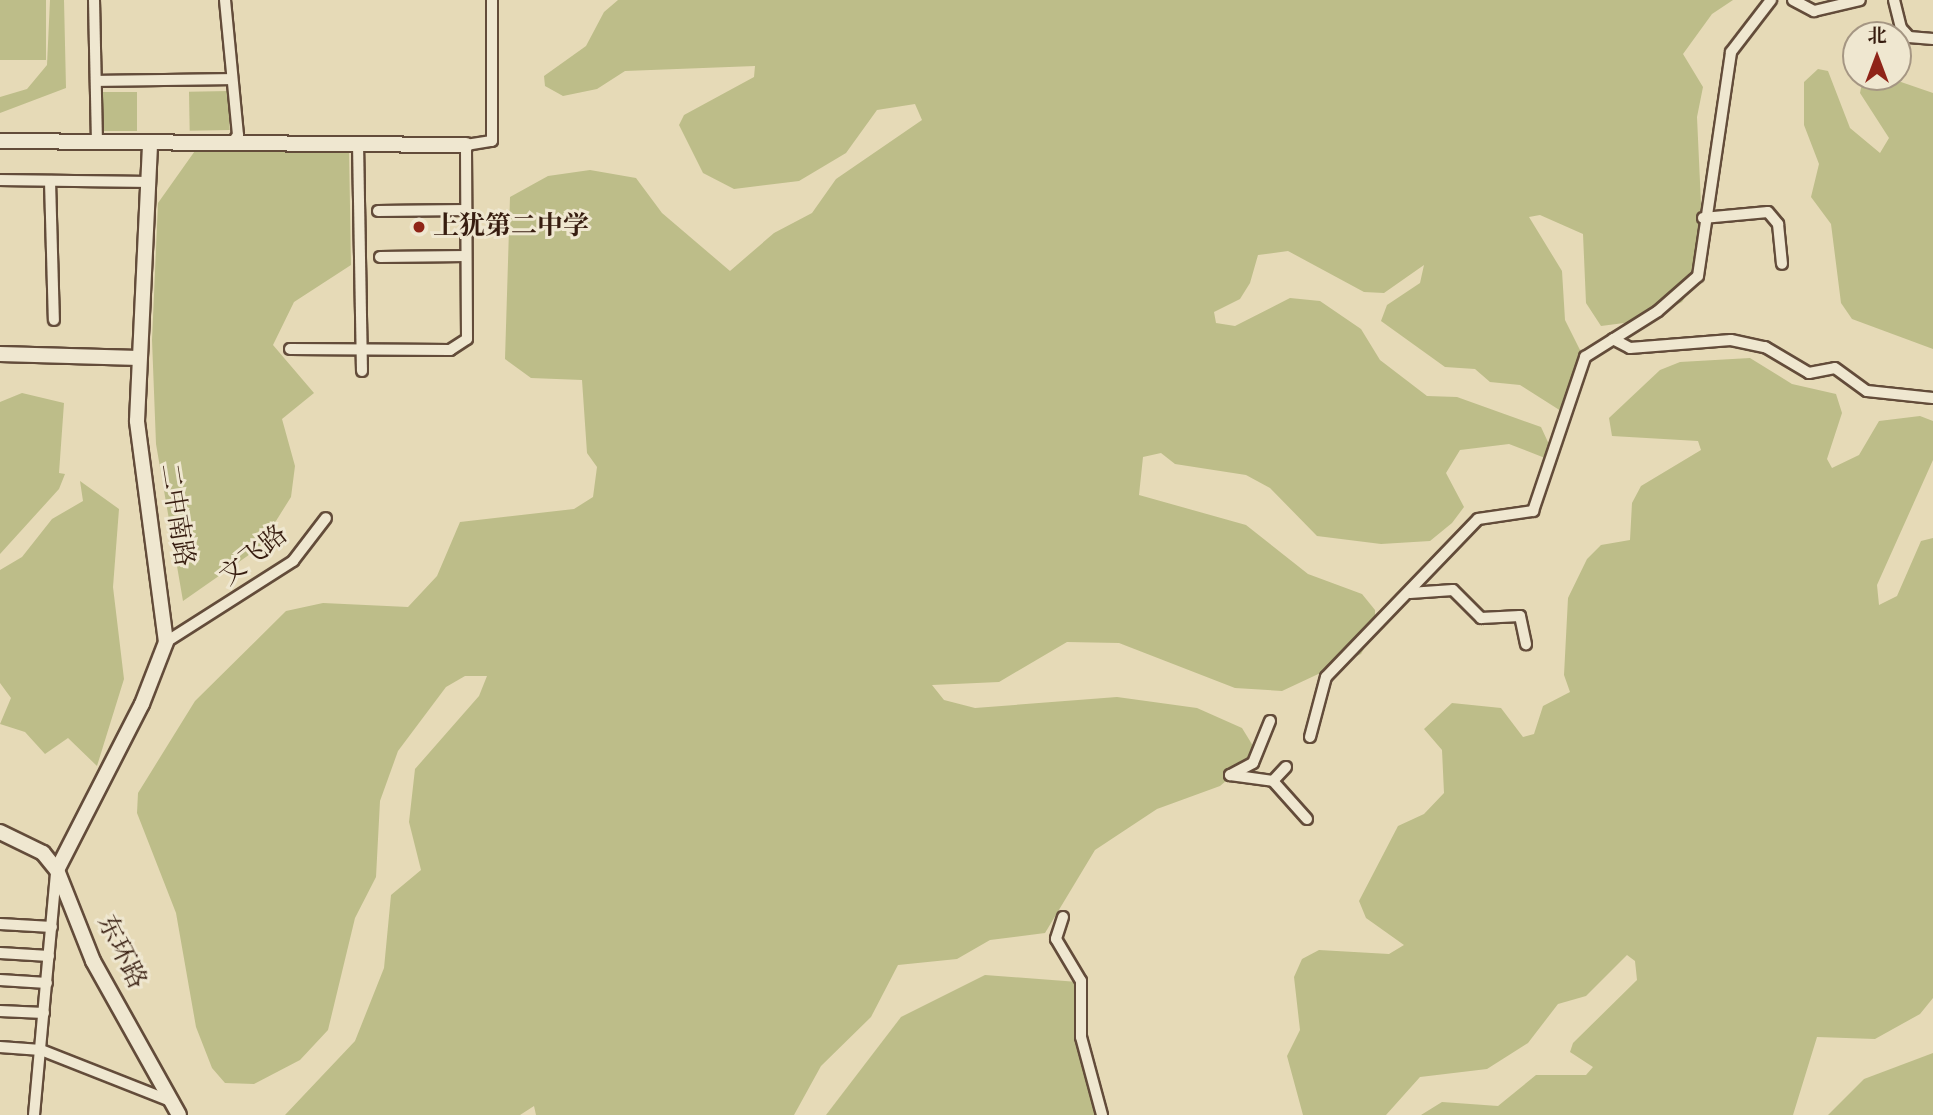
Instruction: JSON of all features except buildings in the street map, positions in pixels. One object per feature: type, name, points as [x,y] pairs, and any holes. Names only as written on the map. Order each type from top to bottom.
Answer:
[{"type":"street","points":[[94,0],[97,142]]},
{"type":"street","points":[[225,0],[238,135],[232,143]]},
{"type":"street","points":[[0,141],[466,145],[492,141],[492,0]]},
{"type":"street","points":[[1310,737],[1326,677],[1410,593],[1478,519],[1533,511],[1585,357],[1698,276],[1703,218],[1731,52],[1771,0]]},
{"type":"street","points":[[1793,0],[1814,11],[1860,0]]},
{"type":"street","points":[[1894,0],[1901,29],[1909,37],[1933,39]]},
{"type":"street","points":[[96,81],[232,79]]},
{"type":"street","name":"二中南路","points":[[57,870],[142,704],[166,642],[167,614],[137,421],[146,182],[150,143]]},
{"type":"street","points":[[358,143],[362,371]]},
{"type":"street","points":[[290,349],[450,350],[467,340],[466,145]]},
{"type":"street","points":[[0,180],[146,182]]},
{"type":"street","points":[[50,181],[54,320]]},
{"type":"street","points":[[378,211],[466,210]]},
{"type":"street","points":[[1703,218],[1768,212],[1778,224],[1782,264]]},
{"type":"street","points":[[380,257],[466,256]]},
{"type":"street","points":[[1613,339],[1630,348],[1731,340],[1765,347],[1809,373],[1835,368],[1867,391],[1933,398]]},
{"type":"street","points":[[0,354],[139,358]]},
{"type":"street","name":"文飞路","points":[[166,642],[293,561],[326,518]]},
{"type":"street","points":[[1410,593],[1453,590],[1481,618],[1520,616],[1526,644]]},
{"type":"street","points":[[1270,721],[1253,763],[1230,775],[1273,781],[1307,819]]},
{"type":"street","points":[[1273,781],[1286,767]]},
{"type":"street","name":"东环路","points":[[0,832],[43,853],[57,870],[93,961],[176,1109]]},
{"type":"street","points":[[34,1115],[57,870]]},
{"type":"street","points":[[1063,917],[1056,939],[1081,981],[1081,1037],[1102,1115]]},
{"type":"street","points":[[0,924],[52,927]]},
{"type":"street","points":[[0,953],[49,956]]},
{"type":"street","points":[[0,980],[47,983]]},
{"type":"street","points":[[0,1011],[44,1013]]},
{"type":"street","points":[[0,1047],[41,1050],[176,1109]]},
{"type":"green space","points":[[0,0],[46,0],[46,60],[0,60]]},
{"type":"green space","points":[[50,0],[64,0],[66,88],[0,113],[0,97],[27,89],[47,65]]},
{"type":"green space","points":[[618,0],[1733,0],[1712,14],[1683,54],[1703,87],[1697,117],[1704,269],[1682,302],[1647,320],[1601,326],[1586,303],[1583,234],[1540,215],[1529,217],[1562,271],[1565,320],[1581,352],[1580,372],[1561,411],[1520,385],[1490,382],[1475,369],[1445,367],[1381,321],[1387,305],[1420,283],[1424,265],[1384,293],[1364,292],[1288,251],[1258,255],[1250,283],[1240,299],[1214,312],[1216,323],[1235,326],[1290,298],[1320,301],[1361,329],[1380,360],[1427,396],[1457,397],[1541,427],[1553,453],[1545,458],[1509,444],[1460,450],[1446,473],[1464,507],[1452,523],[1430,541],[1381,544],[1317,536],[1270,488],[1246,475],[1175,464],[1161,453],[1143,457],[1139,495],[1246,525],[1308,574],[1362,594],[1375,610],[1375,629],[1361,654],[1282,691],[1235,688],[1119,643],[1067,642],[999,682],[932,685],[944,700],[975,708],[1117,697],[1197,708],[1242,728],[1258,754],[1220,786],[1157,809],[1095,850],[1045,933],[990,940],[957,959],[898,965],[871,1017],[821,1066],[794,1115],[536,1115],[534,1106],[520,1115],[285,1115],[355,1041],[384,968],[391,895],[421,870],[409,822],[415,769],[479,696],[487,676],[465,676],[446,687],[398,751],[380,801],[376,877],[355,918],[328,1030],[300,1060],[254,1084],[225,1083],[212,1068],[196,1027],[176,913],[137,813],[138,793],[195,701],[286,611],[323,603],[408,607],[437,576],[460,522],[574,509],[593,497],[597,467],[587,453],[582,380],[531,378],[505,359],[510,197],[548,176],[590,170],[636,178],[662,213],[730,271],[774,233],[812,213],[836,179],[922,120],[915,104],[877,110],[846,153],[799,181],[734,189],[703,173],[679,125],[684,115],[754,77],[755,66],[625,71],[597,89],[563,96],[545,86],[544,76],[586,46],[604,12]]},
{"type":"green space","points":[[1818,69],[1828,71],[1850,128],[1880,153],[1889,138],[1860,91],[1912,91],[1912,86],[1933,93],[1933,349],[1852,319],[1841,303],[1831,224],[1811,197],[1819,164],[1804,125],[1804,82]]},
{"type":"green space","points":[[229,91],[230,130],[190,131],[189,92]]},
{"type":"green space","points":[[97,92],[137,92],[137,131],[97,131]]},
{"type":"green space","points":[[349,147],[351,265],[294,302],[273,345],[314,393],[282,419],[295,466],[291,497],[259,548],[183,601],[156,444],[152,340],[158,203],[197,148]]},
{"type":"green space","points":[[1750,358],[1792,384],[1836,394],[1842,413],[1827,459],[1832,468],[1859,455],[1879,421],[1920,416],[1933,421],[1933,460],[1877,585],[1879,605],[1897,596],[1921,541],[1933,538],[1933,998],[1920,1014],[1875,1039],[1817,1037],[1793,1115],[1421,1115],[1442,1102],[1498,1106],[1536,1075],[1586,1075],[1593,1067],[1570,1052],[1573,1043],[1637,980],[1635,961],[1627,955],[1586,996],[1558,1004],[1528,1043],[1487,1069],[1420,1077],[1386,1115],[1303,1115],[1287,1056],[1300,1030],[1294,977],[1302,959],[1319,950],[1389,954],[1404,945],[1366,918],[1359,901],[1398,826],[1424,814],[1444,793],[1442,750],[1424,729],[1452,703],[1501,708],[1523,737],[1534,734],[1543,706],[1570,692],[1564,675],[1568,598],[1587,559],[1601,545],[1630,540],[1632,503],[1641,486],[1701,450],[1698,441],[1612,436],[1609,418],[1660,370],[1680,362]]},
{"type":"green space","points":[[22,393],[64,403],[59,473],[65,474],[59,489],[0,554],[0,402]]},
{"type":"green space","points":[[80,481],[119,509],[113,587],[124,679],[97,766],[68,738],[45,754],[25,732],[0,724],[11,698],[0,683],[0,570],[22,557],[52,519],[83,501]]},
{"type":"green space","points":[[985,975],[1078,982],[1103,1115],[826,1115],[901,1017]]},
{"type":"green space","points":[[1933,1053],[1933,1115],[1828,1115],[1864,1079]]},
{"type":"place","name":"上犹第二中学","points":[[419,227]]}]
